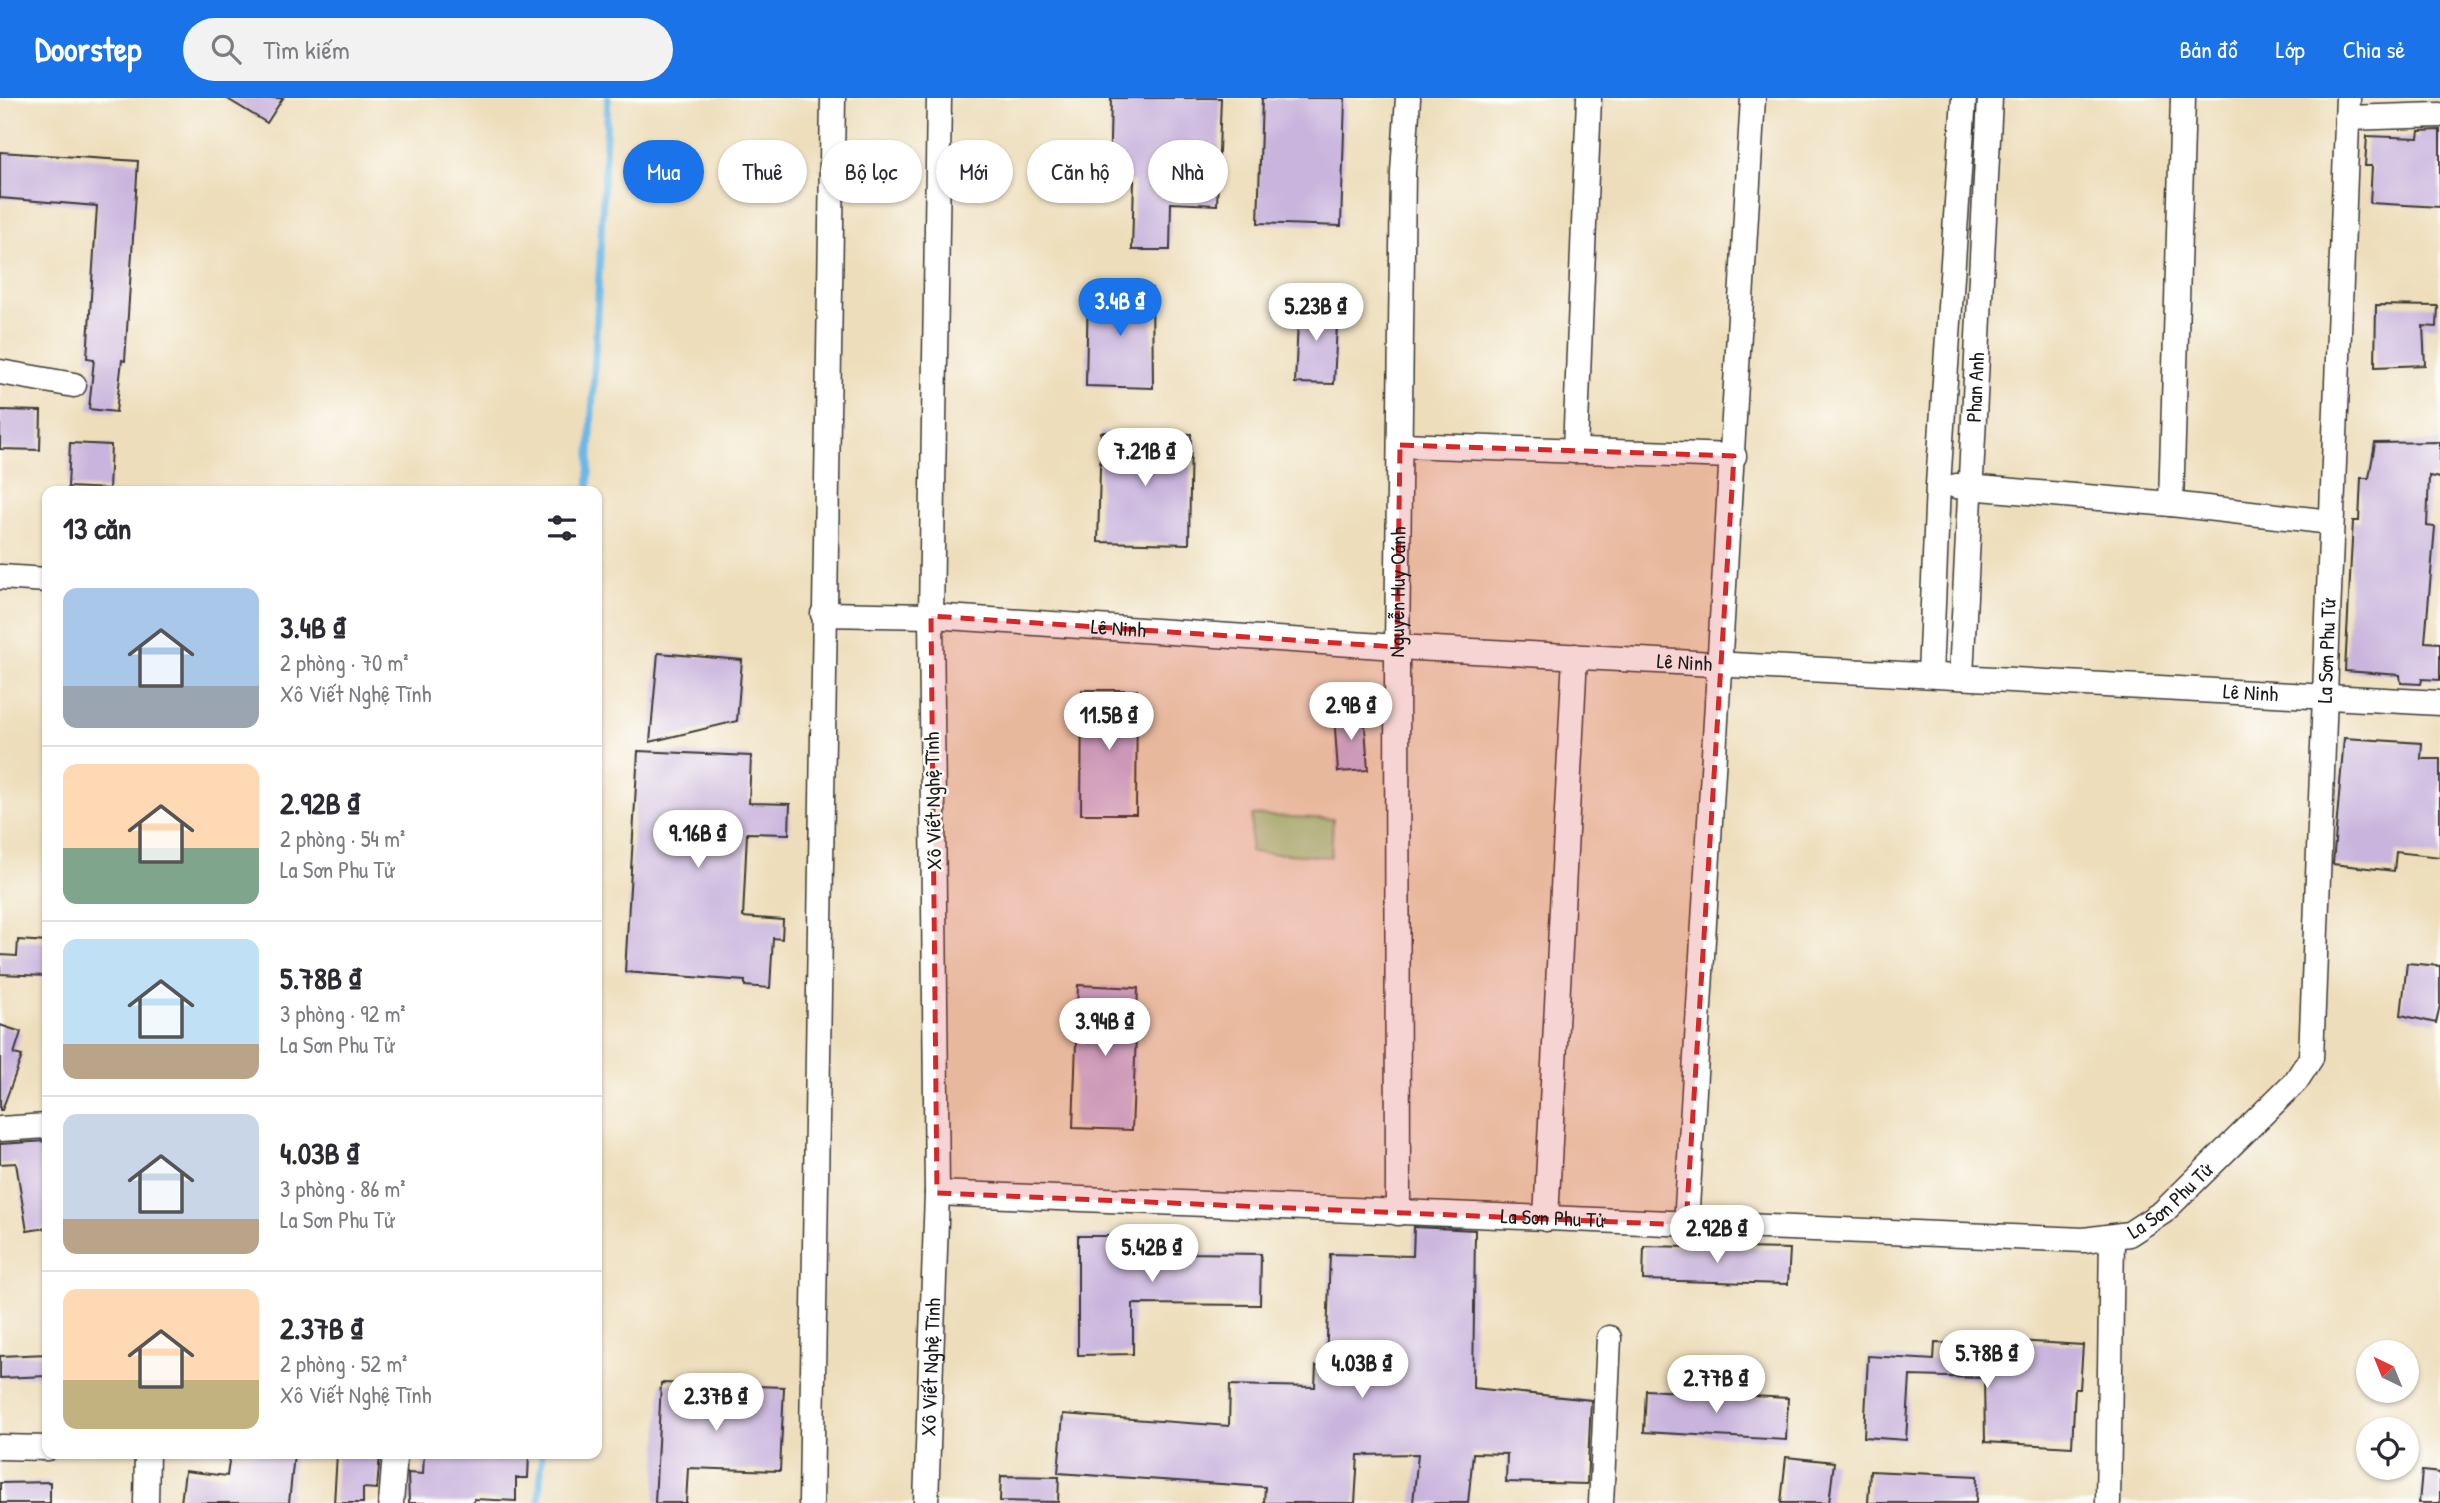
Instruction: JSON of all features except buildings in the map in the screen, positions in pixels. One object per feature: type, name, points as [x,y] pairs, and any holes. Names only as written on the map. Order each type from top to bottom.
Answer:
[{"type":"street","points":[[811,1503],[833,98]]},
{"type":"street","name":"Xô Viết Nghệ Tĩnh","points":[[926,1503],[937,1193],[931,616],[939,98]]},
{"type":"street","name":"Nguyễn Huy Oánh","points":[[1398,1213],[1397,647],[1403,172],[1408,98]]},
{"type":"street","points":[[1575,451],[1589,98]]},
{"type":"street","points":[[1686,1225],[1734,456],[1753,98]]},
{"type":"street","name":"Phan Anh","points":[[1930,675],[1938,485],[1964,98]]},
{"type":"street","name":"Phan Anh","points":[[1961,677],[1990,98]]},
{"type":"street","points":[[2171,503],[2183,98]]},
{"type":"street","points":[[2347,108],[2440,115]]},
{"type":"street","name":"La Sơn Phu Tử","points":[[937,1193],[2084,1240],[2129,1234],[2163,1212],[2296,1081],[2311,1058],[2347,108]]},
{"type":"street","points":[[0,372],[74,385]]},
{"type":"street","points":[[1400,445],[1734,456]]},
{"type":"street","points":[[1938,485],[2171,503],[2331,522]]},
{"type":"street","points":[[0,577],[42,580]]},
{"type":"street","name":"Lê Ninh","points":[[823,614],[931,616],[1397,647],[2440,703]]},
{"type":"street","points":[[1546,1219],[1574,656]]},
{"type":"street","points":[[0,1129],[42,1126]]},
{"type":"street","points":[[2108,1503],[2112,1237]]},
{"type":"street","points":[[1601,1503],[1609,1338]]},
{"type":"street","points":[[0,1447],[42,1448]]},
{"type":"street","points":[[146,1503],[147,1459]]},
{"type":"street","points":[[391,1503],[395,1459]]},
{"type":"highlighted area","points":[[1400,445],[1734,456],[1686,1225],[937,1193],[931,616],[1397,647]]},
{"type":"green space","points":[[1252,815],[1333,819],[1331,857],[1250,852]]},
{"type":"waterway","points":[[588,486],[608,98]]},
{"type":"waterway","points":[[539,1503],[542,1459]]}]
